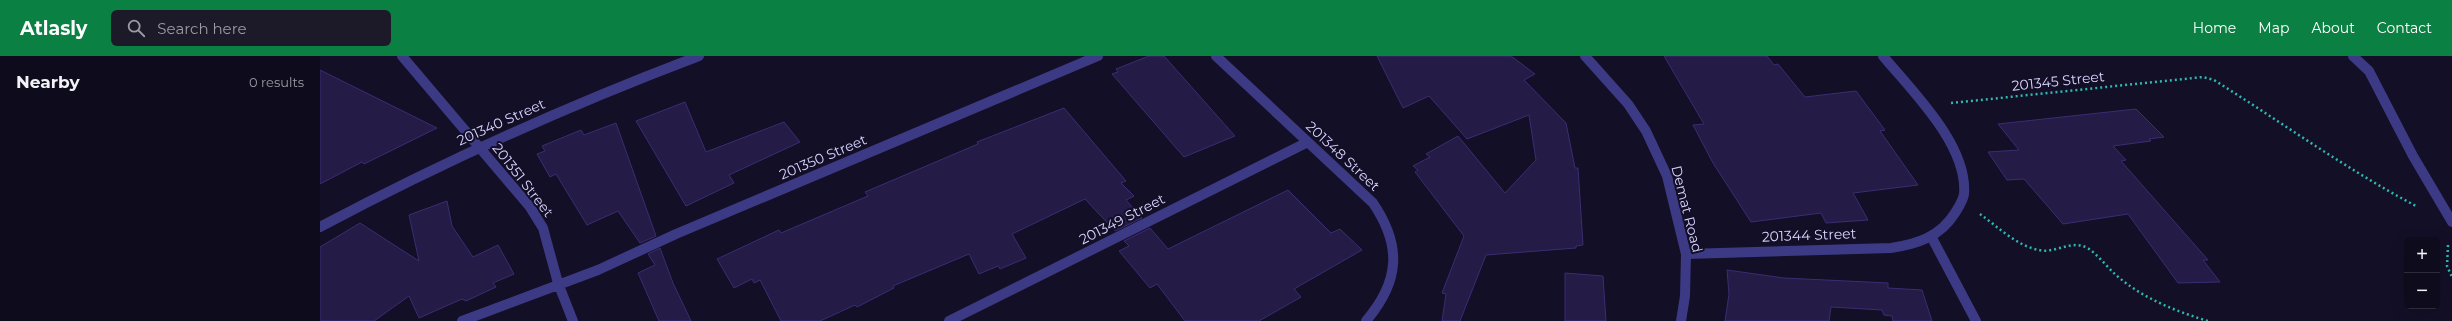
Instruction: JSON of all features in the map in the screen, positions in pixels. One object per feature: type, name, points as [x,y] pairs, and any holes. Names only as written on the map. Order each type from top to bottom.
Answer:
[{"type":"street","name":"201351 Street","points":[[402,56],[530,207],[544,228],[558,283],[573,321]]},
{"type":"street","name":"201340 Street","points":[[320,227],[479,147],[625,83],[699,56]]},
{"type":"street","name":"201350 Street","points":[[462,321],[558,283],[598,270],[676,234],[1098,56]]},
{"type":"street","name":"201348 Street","points":[[1216,56],[1374,203],[1390,232],[1394,258],[1390,282],[1378,308],[1366,321]]},
{"type":"street","name":"Demat Road","points":[[1585,56],[1628,104],[1646,131],[1667,176],[1686,254],[1685,296],[1681,321]]},
{"type":"street","name":"201344 Street","points":[[1686,254],[1891,248],[1916,244],[1932,238],[1951,222],[1964,196],[1964,184],[1958,159],[1944,134],[1883,56]]},
{"type":"street","points":[[2353,56],[2369,71],[2413,156],[2452,222]]},
{"type":"street","name":"201349 Street","points":[[949,321],[1308,142]]},
{"type":"street","points":[[1932,238],[1976,321]]},
{"type":"path","name":"201345 Street","points":[[1923,106],[2195,76],[2214,80],[2345,162],[2371,182],[2418,207]]},
{"type":"path","points":[[1960,204],[1979,214],[2022,245],[2041,251],[2071,244],[2089,249],[2117,276],[2171,310],[2208,321]]},
{"type":"path","points":[[2449,240],[2447,266],[2452,277]]},
{"type":"building","points":[[1149,56],[1164,56],[1235,136],[1184,157],[1112,74],[1118,72],[1116,69]]},
{"type":"building","points":[[1377,56],[1511,56],[1535,74],[1524,80],[1566,123],[1575,168],[1578,168],[1583,245],[1576,246],[1576,248],[1486,255],[1460,321],[1442,321],[1446,294],[1442,293],[1464,236],[1415,172],[1418,170],[1413,166],[1430,157],[1426,154],[1458,136],[1505,193],[1536,160],[1529,115],[1467,139],[1429,96],[1403,108]]},
{"type":"building","points":[[1664,56],[1767,56],[1774,65],[1778,64],[1805,97],[1856,91],[1885,130],[1880,131],[1918,185],[1853,193],[1868,220],[1826,223],[1821,213],[1751,222],[1713,163],[1693,125],[1704,124]]},
{"type":"building","points":[[320,70],[437,128],[364,164],[362,162],[320,184]]},
{"type":"building","points":[[685,102],[706,152],[784,122],[800,142],[729,175],[734,183],[686,206],[636,121]]},
{"type":"building","points":[[1064,108],[1126,181],[1121,183],[1134,196],[1126,200],[1142,218],[1115,231],[1085,199],[1012,234],[1026,258],[1000,269],[998,266],[979,274],[969,254],[893,286],[894,288],[857,307],[855,305],[820,321],[781,321],[760,280],[754,283],[752,279],[734,288],[717,259],[779,230],[781,233],[868,196],[865,192],[978,144],[977,142]]},
{"type":"building","points":[[2136,109],[2164,137],[2149,139],[2151,141],[2113,146],[2126,160],[2121,161],[2208,260],[2203,260],[2220,282],[2178,283],[2128,214],[2063,224],[2024,179],[2007,180],[1988,152],[2019,150],[1998,124]]},
{"type":"building","points":[[616,123],[656,236],[640,243],[618,211],[587,225],[556,174],[550,177],[537,154],[545,151],[542,146],[581,130],[584,135]]},
{"type":"building","points":[[1288,190],[1331,233],[1340,229],[1362,250],[1294,289],[1301,297],[1259,321],[1185,321],[1157,284],[1150,288],[1119,251],[1129,246],[1124,241],[1150,228],[1168,249]]},
{"type":"building","points":[[447,201],[452,226],[473,257],[498,245],[514,274],[493,283],[496,287],[466,301],[462,299],[419,318],[409,296],[374,321],[320,321],[320,247],[360,223],[419,261],[409,215]]},
{"type":"building","points":[[660,248],[673,283],[691,321],[659,321],[638,273],[655,265],[648,254]]},
{"type":"building","points":[[1727,270],[1784,278],[1888,283],[1888,288],[1922,290],[1932,321],[1893,321],[1892,316],[1884,315],[1882,310],[1831,307],[1829,321],[1725,321],[1729,294]]},
{"type":"building","points":[[1565,273],[1603,276],[1606,321],[1565,321]]}]
